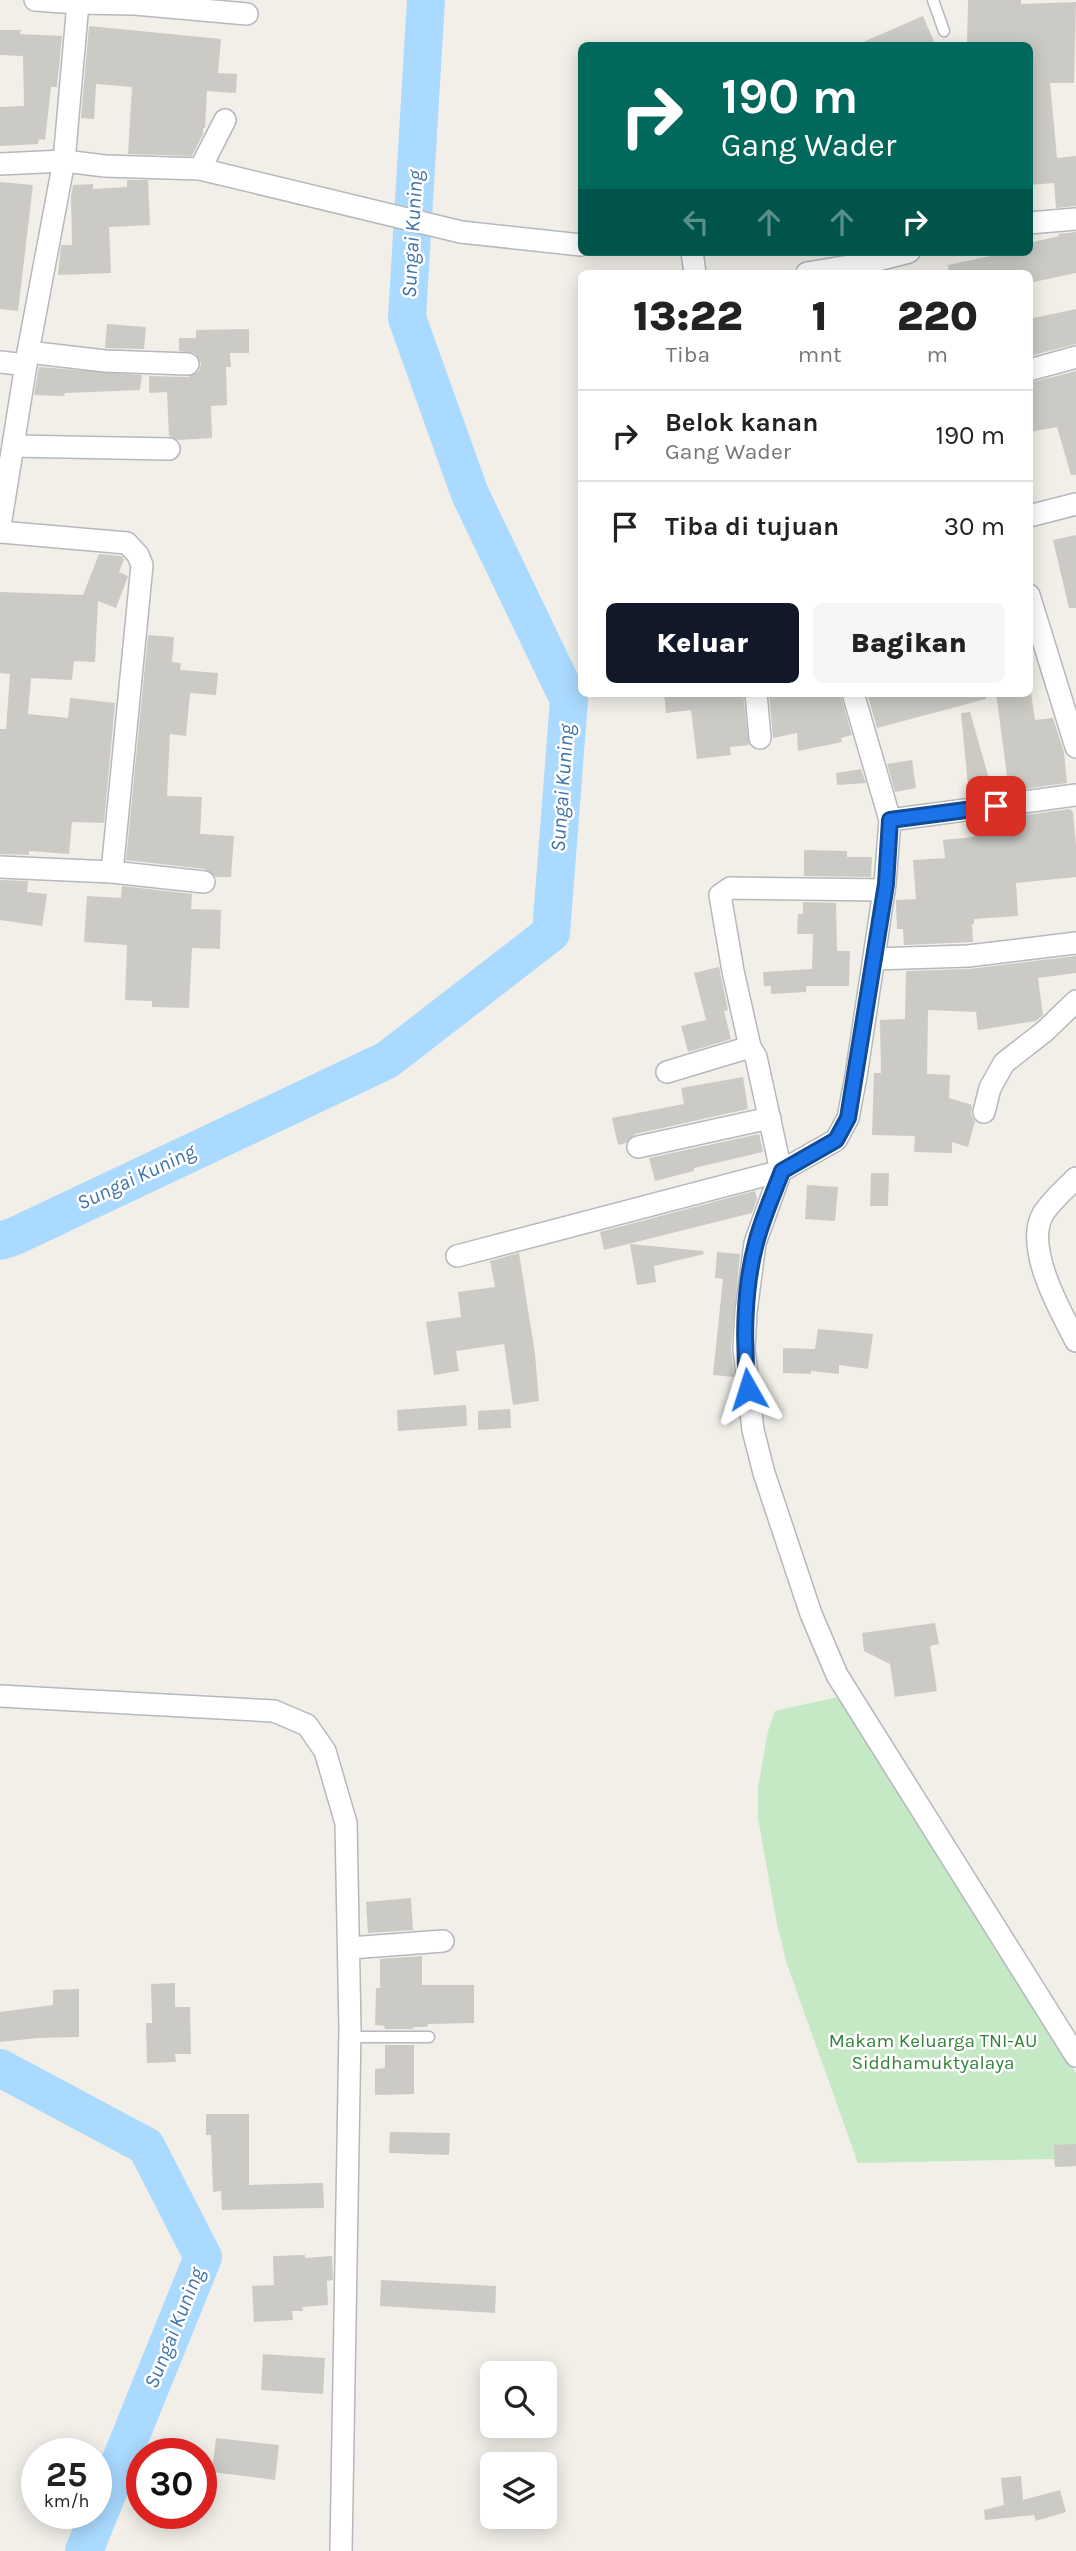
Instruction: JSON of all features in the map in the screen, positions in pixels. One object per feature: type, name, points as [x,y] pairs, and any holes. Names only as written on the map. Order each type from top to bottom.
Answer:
[{"type":"street","points":[[35,0],[78,3],[101,1],[247,14]]},
{"type":"street","points":[[0,526],[27,358],[64,161],[78,3]]},
{"type":"street","points":[[200,169],[225,120]]},
{"type":"street","points":[[0,164],[64,161],[105,166],[200,169],[461,232],[578,245]]},
{"type":"street","points":[[1033,223],[1076,219]]},
{"type":"street","points":[[817,270],[858,258],[909,259]]},
{"type":"street","points":[[1033,369],[1076,357]]},
{"type":"street","points":[[0,362],[27,358],[188,364]]},
{"type":"street","points":[[13,446],[169,449]]},
{"type":"street","points":[[1033,515],[1076,504]]},
{"type":"street","points":[[0,532],[127,543],[138,555],[142,565],[112,872]]},
{"type":"street","points":[[1033,608],[1076,747]]},
{"type":"street","points":[[756,697],[760,738]]},
{"type":"street","points":[[457,1256],[782,1171],[836,1140],[848,1118],[884,890],[890,820],[854,697]]},
{"type":"street","points":[[890,820],[1076,795]]},
{"type":"street","points":[[0,867],[112,872],[204,882]]},
{"type":"street","points":[[884,890],[730,888],[723,891],[719,898],[750,1047],[759,1067],[782,1171],[755,1244],[746,1312],[744,1349],[753,1430],[768,1486],[811,1614],[837,1675],[1076,2056]]},
{"type":"street","points":[[874,959],[968,956],[1076,943]]},
{"type":"street","points":[[984,1112],[990,1088],[1004,1063],[1045,1031],[1076,1001]]},
{"type":"street","points":[[667,1072],[750,1047]]},
{"type":"street","points":[[638,1147],[770,1118]]},
{"type":"street","points":[[1076,1178],[1044,1212],[1039,1223],[1038,1239],[1051,1295],[1076,1341]]},
{"type":"street","points":[[0,1696],[274,1711],[307,1725],[325,1751],[346,1823],[350,1948],[341,2551]]},
{"type":"street","points":[[350,1948],[443,1941]]},
{"type":"lane","points":[[933,0],[944,31]]},
{"type":"lane","points":[[349,2038],[429,2037]]},
{"type":"green space","name":"Makam Keluarga TNI-AU Siddhamuktyalaya","points":[[838,1697],[1076,2073],[1076,2166],[1055,2167],[1054,2159],[858,2163],[787,1964],[758,1818],[758,1788],[768,1731],[775,1711]]},
{"type":"building","points":[[968,0],[1021,0],[1021,4],[1076,2],[1074,83],[1050,83],[1057,158],[1076,156],[1076,206],[1056,208],[1054,183],[1033,185],[1033,42],[967,42]]},
{"type":"building","points":[[923,16],[934,42],[863,42]]},
{"type":"building","points":[[89,26],[221,39],[218,73],[237,74],[236,93],[207,91],[205,128],[192,156],[128,154],[132,87],[96,84],[94,119],[81,118]]},
{"type":"building","points":[[0,30],[62,36],[57,87],[51,87],[45,140],[39,139],[38,144],[0,146],[0,107],[24,106],[23,56],[0,55]]},
{"type":"building","points":[[127,180],[148,180],[150,225],[109,227],[111,273],[58,275],[61,245],[72,245],[73,185],[93,184],[93,189],[127,187]]},
{"type":"building","points":[[0,182],[33,185],[18,311],[0,309]]},
{"type":"building","points":[[1076,232],[1076,273],[1033,282],[1033,270],[949,270],[948,265],[990,256],[1033,256],[1033,242],[1059,236],[1058,234]]},
{"type":"building","points":[[1076,309],[1076,344],[1033,355],[1033,318]]},
{"type":"building","points":[[107,324],[146,327],[144,349],[105,348]]},
{"type":"building","points":[[249,329],[249,353],[230,353],[231,367],[226,367],[227,405],[211,406],[212,438],[178,440],[169,436],[167,392],[149,393],[149,376],[188,377],[199,371],[201,364],[195,353],[179,351],[179,338],[196,338],[196,330]]},
{"type":"building","points":[[39,367],[142,375],[140,390],[65,393],[64,396],[34,395]]},
{"type":"building","points":[[1076,371],[1076,475],[1071,475],[1057,427],[1033,431],[1033,382]]},
{"type":"building","points":[[1076,535],[1076,608],[1069,608],[1053,540]]},
{"type":"building","points":[[99,554],[121,556],[124,559],[119,572],[128,576],[116,608],[98,601],[95,662],[74,661],[72,680],[31,678],[28,714],[68,718],[70,698],[115,703],[104,823],[72,822],[69,854],[29,851],[29,855],[0,854],[0,729],[6,729],[10,674],[0,673],[0,592],[83,595]]},
{"type":"building","points":[[148,635],[174,637],[172,662],[181,663],[180,670],[218,673],[216,695],[190,693],[186,736],[170,734],[167,796],[202,797],[200,834],[234,836],[231,877],[216,877],[205,869],[126,860]]},
{"type":"building","points":[[664,697],[743,697],[749,745],[730,747],[731,755],[697,759],[691,710],[666,713]]},
{"type":"building","points":[[769,697],[841,697],[852,735],[841,738],[842,742],[798,751],[797,733],[773,738]]},
{"type":"building","points":[[868,697],[986,697],[986,699],[877,728]]},
{"type":"building","points":[[997,697],[1032,697],[1035,720],[1053,718],[1064,752],[1067,783],[1009,791]]},
{"type":"building","points":[[970,712],[993,793],[969,796],[961,713]]},
{"type":"building","points":[[912,760],[916,788],[895,792],[887,764]]},
{"type":"building","points":[[861,769],[866,783],[837,785],[836,773]]},
{"type":"building","points":[[1070,809],[1073,812],[1076,846],[1076,877],[1016,883],[1018,916],[974,919],[973,942],[904,945],[903,929],[897,929],[896,900],[916,899],[913,860],[945,858],[943,840],[974,837],[973,822]]},
{"type":"building","points":[[804,850],[847,851],[847,857],[872,857],[871,877],[804,876]]},
{"type":"building","points":[[0,880],[28,881],[27,892],[47,894],[42,926],[0,920]]},
{"type":"building","points":[[122,886],[192,894],[191,909],[221,910],[220,949],[192,948],[189,1008],[152,1007],[152,1001],[125,1000],[127,945],[84,942],[87,896],[121,898]]},
{"type":"building","points":[[803,902],[836,903],[837,951],[850,951],[849,986],[806,986],[806,992],[771,994],[771,986],[764,986],[763,972],[812,969],[813,934],[797,934],[798,914],[803,914]]},
{"type":"building","points":[[1076,956],[1076,973],[1038,978],[1043,1015],[1036,1021],[978,1030],[976,1012],[928,1010],[927,1074],[950,1075],[949,1098],[972,1105],[971,1115],[975,1121],[968,1147],[952,1142],[952,1153],[914,1152],[915,1136],[872,1135],[874,1073],[881,1073],[880,1020],[905,1019],[906,971],[969,969]]},
{"type":"building","points":[[719,967],[728,1010],[724,1011],[731,1039],[688,1052],[681,1026],[706,1020],[694,973]]},
{"type":"building","points":[[743,1077],[748,1109],[635,1134],[626,1143],[618,1145],[612,1118],[684,1104],[681,1088]]},
{"type":"building","points":[[759,1134],[763,1152],[694,1168],[694,1171],[655,1181],[649,1158]]},
{"type":"building","points":[[871,1173],[889,1173],[888,1206],[870,1206]]},
{"type":"building","points":[[807,1185],[838,1187],[835,1221],[805,1219]]},
{"type":"building","points":[[755,1191],[757,1199],[752,1213],[604,1250],[600,1232]]},
{"type":"building","points":[[630,1244],[703,1251],[704,1254],[654,1266],[656,1282],[637,1285]]},
{"type":"building","points":[[717,1252],[740,1254],[731,1348],[734,1377],[713,1375],[723,1279],[715,1278]]},
{"type":"building","points":[[519,1253],[535,1354],[539,1401],[513,1405],[504,1344],[456,1351],[459,1371],[434,1375],[426,1322],[461,1317],[458,1292],[495,1287],[490,1261]]},
{"type":"building","points":[[818,1329],[873,1334],[868,1369],[839,1365],[839,1374],[811,1371],[811,1374],[783,1373],[783,1348],[815,1349]]},
{"type":"building","points":[[466,1405],[467,1426],[398,1431],[397,1410]]},
{"type":"building","points":[[510,1409],[511,1428],[478,1430],[478,1411]]},
{"type":"building","points":[[935,1623],[939,1644],[930,1646],[937,1691],[895,1697],[890,1664],[864,1651],[862,1633]]},
{"type":"building","points":[[411,1898],[413,1930],[368,1933],[366,1902]]},
{"type":"building","points":[[422,1956],[422,1985],[474,1985],[474,2023],[428,2024],[427,2027],[413,2027],[414,2029],[385,2029],[384,2026],[375,2025],[376,1988],[380,1988],[380,1959]]},
{"type":"building","points":[[175,1983],[175,2007],[190,2007],[191,2054],[175,2054],[176,2062],[147,2063],[146,2023],[152,2023],[151,1984]]},
{"type":"building","points":[[79,1989],[79,2037],[0,2042],[0,2012],[53,2005],[53,1990]]},
{"type":"building","points":[[385,2045],[414,2045],[414,2094],[375,2095],[375,2069],[385,2068]]},
{"type":"building","points":[[206,2114],[249,2114],[249,2185],[323,2183],[324,2208],[222,2210],[221,2191],[213,2192],[211,2135],[206,2135]]},
{"type":"building","points":[[390,2132],[450,2133],[449,2155],[389,2153]]},
{"type":"building","points":[[1076,2144],[1076,2166],[1055,2167],[1054,2145]]},
{"type":"building","points":[[305,2255],[305,2258],[332,2256],[333,2280],[327,2281],[328,2305],[302,2307],[303,2311],[292,2311],[293,2320],[254,2322],[252,2286],[274,2285],[273,2256]]},
{"type":"building","points":[[381,2280],[496,2286],[495,2313],[380,2306]]},
{"type":"building","points":[[263,2354],[325,2358],[323,2394],[261,2390]]},
{"type":"building","points":[[217,2438],[279,2445],[275,2480],[217,2473]]},
{"type":"building","points":[[1021,2476],[1023,2500],[1060,2490],[1066,2512],[1036,2521],[1034,2515],[985,2520],[984,2510],[1004,2505],[1001,2478]]},
{"type":"waterway","name":"Sungai Kuning","points":[[0,1241],[387,1060],[551,933],[569,700],[470,494],[407,318],[426,0]]},
{"type":"waterway","name":"Sungai Kuning","points":[[0,2068],[146,2146],[203,2257],[84,2551]]},
{"type":"route","points":[[748,1389],[744,1349],[755,1244],[782,1171],[836,1140],[848,1118],[886,884],[890,820],[996,806]]}]
